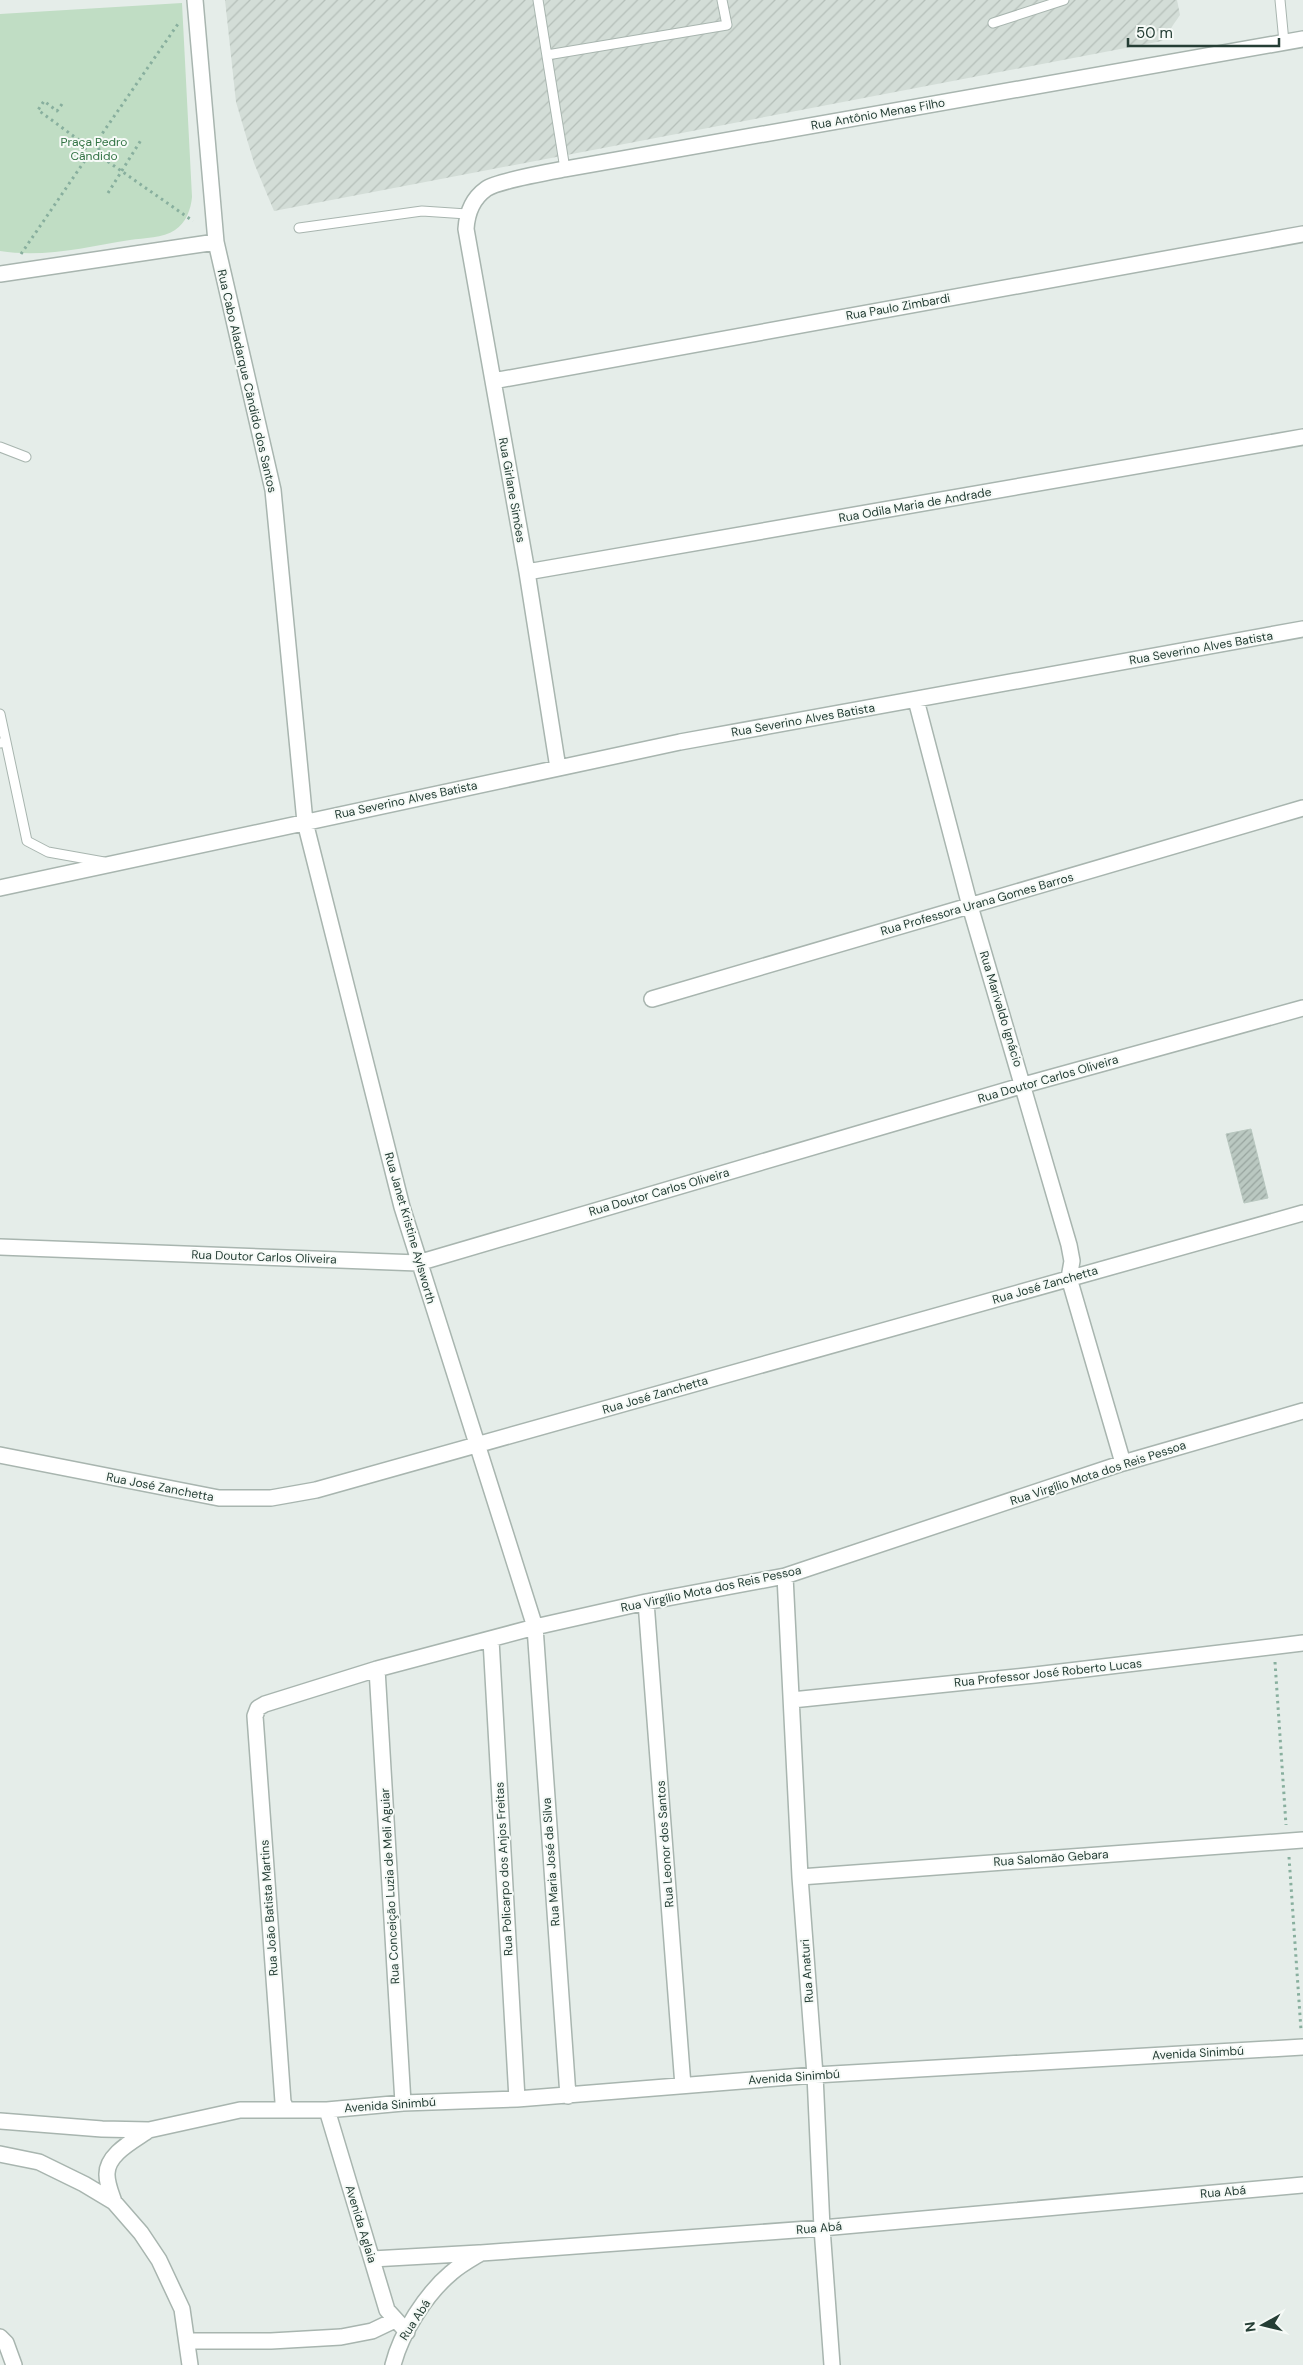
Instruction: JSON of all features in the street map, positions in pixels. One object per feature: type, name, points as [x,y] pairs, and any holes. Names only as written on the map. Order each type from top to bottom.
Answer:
[{"type":"street","name":"Rua Cabo Aladarque Cândido dos Santos","points":[[195,0],[216,242],[273,490],[305,822]]},
{"type":"street","name":"Rua Antônio Menas Filho","points":[[467,214],[476,199],[487,188],[565,169],[1303,39]]},
{"type":"street","name":"Rua Girlane Simões","points":[[467,214],[466,229],[527,572],[558,768]]},
{"type":"street","name":"Rua Paulo Zimbardi","points":[[493,381],[1303,234]]},
{"type":"street","points":[[0,274],[216,242]]},
{"type":"street","name":"Rua Odila Maria de Andrade","points":[[527,572],[1303,437]]},
{"type":"street","name":"Rua Severino Alves Batista","points":[[0,888],[680,742],[1303,629]]},
{"type":"street","name":"Rua Marivaldo Ignácio","points":[[916,700],[970,906],[1024,1085],[1069,1245],[1072,1261],[1069,1278],[1123,1463]]},
{"type":"street","name":"Rua Professora Urana Gomes Barros","points":[[652,999],[1303,808]]},
{"type":"street","name":"Rua Janet Kristine Aylsworth","points":[[305,822],[402,1208],[534,1627]]},
{"type":"street","name":"Rua Doutor Carlos Oliveira","points":[[0,1247],[418,1263],[1024,1085],[1303,1008]]},
{"type":"street","name":"Rua José Zanchetta","points":[[0,1455],[219,1498],[271,1498],[316,1490],[1303,1213]]},
{"type":"street","name":"Rua Virgílio Mota dos Reis Pessoa","points":[[258,1708],[265,1704],[377,1669],[534,1627],[646,1602],[786,1576],[1123,1463],[1303,1411]]},
{"type":"street","name":"Rua Anaturi","points":[[786,1576],[800,1877],[815,2075],[822,2228],[832,2365]]},
{"type":"street","name":"Rua Leonor dos Santos","points":[[646,1602],[683,2086]]},
{"type":"street","name":"Rua Maria José da Silva","points":[[534,1627],[568,2096]]},
{"type":"street","name":"Rua Policarpo dos Anjos Freitas","points":[[490,1640],[517,2099]]},
{"type":"street","name":"Rua Professor José Roberto Lucas","points":[[792,1700],[1036,1675],[1303,1643]]},
{"type":"street","name":"Rua Conceição Luzia de Meli Aguiar","points":[[377,1669],[403,2103]]},
{"type":"street","name":"Rua João Batista Martins","points":[[258,1708],[255,1716],[283,2102],[286,2108]]},
{"type":"street","name":"Rua Salomão Gebara","points":[[800,1877],[1303,1840]]},
{"type":"street","name":"Avenida Sinimbú","points":[[149,2130],[240,2110],[286,2108],[327,2110],[403,2103],[568,2096],[815,2075],[1303,2047]]},
{"type":"street","name":"Avenida Aglaia","points":[[327,2110],[386,2310],[407,2332]]},
{"type":"street","points":[[0,2121],[102,2129],[149,2130]]},
{"type":"street","points":[[114,2202],[107,2173],[110,2163],[123,2148],[149,2130]]},
{"type":"street","points":[[0,2154],[39,2162],[84,2184],[114,2202],[141,2232],[159,2260],[182,2310],[190,2365]]},
{"type":"street","name":"Rua Abá","points":[[393,2365],[397,2349],[419,2309],[451,2273],[481,2253],[822,2228],[1303,2185]]},
{"type":"street","points":[[372,2259],[481,2253]]},
{"type":"street","points":[[188,2341],[271,2341],[341,2337],[372,2331],[396,2320]]},
{"type":"street","points":[[0,2337],[6,2343],[14,2365]]},
{"type":"lane","points":[[538,0],[565,169]]},
{"type":"lane","points":[[547,55],[727,24],[722,0]]},
{"type":"lane","points":[[993,23],[1064,0]]},
{"type":"lane","points":[[1280,0],[1284,42]]},
{"type":"lane","points":[[299,228],[422,211],[467,214]]},
{"type":"lane","points":[[0,447],[26,457]]},
{"type":"lane","points":[[0,714],[3,742],[28,841],[48,852],[112,863]]},
{"type":"path","points":[[87,146],[95,144],[185,13]]},
{"type":"path","points":[[62,104],[56,111],[44,101],[38,110],[87,146]]},
{"type":"path","points":[[108,193],[142,140]]},
{"type":"path","points":[[95,144],[98,150],[97,154]]},
{"type":"path","points":[[87,146],[85,152],[88,156]]},
{"type":"path","points":[[97,154],[193,221]]},
{"type":"path","points":[[88,156],[92,157],[97,154]]},
{"type":"path","points":[[20,256],[88,156]]},
{"type":"shaded area","points":[[225,0],[1177,0],[1180,15],[1162,41],[274,211],[254,163],[236,102]]},
{"type":"green space","name":"Praça Pedro Cândido","points":[[182,3],[192,197],[185,220],[175,230],[159,236],[49,252],[16,253],[0,251],[0,14]]},
{"type":"building","points":[[1251,1129],[1268,1198],[1244,1203],[1226,1134]]}]
